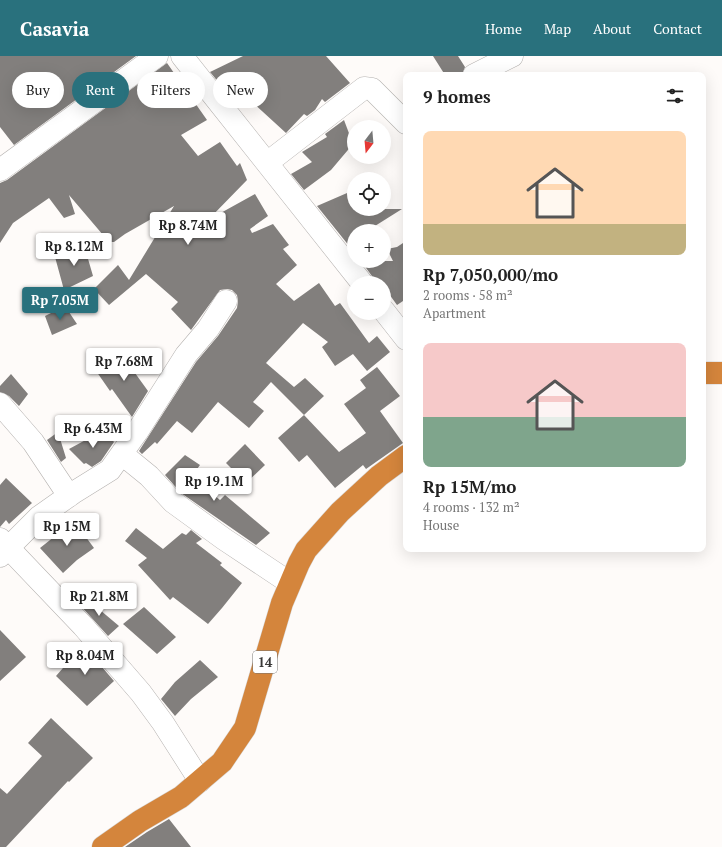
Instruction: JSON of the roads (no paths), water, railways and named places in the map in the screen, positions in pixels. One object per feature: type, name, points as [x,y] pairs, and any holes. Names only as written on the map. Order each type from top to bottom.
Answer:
[{"type":"highway","points":[[706,373],[722,373]]},
{"type":"highway","name":"14","points":[[103,847],[140,821],[181,797],[222,762],[245,728],[282,602],[306,550],[340,512],[379,476],[403,458]]},
{"type":"street","points":[[0,170],[157,56]]},
{"type":"street","points":[[182,56],[356,276]]},
{"type":"street","points":[[480,72],[512,56]]},
{"type":"street","points":[[267,163],[361,89],[367,87],[372,89],[403,115]]},
{"type":"street","points":[[200,781],[141,693],[82,626],[3,547],[39,517],[110,470],[186,355],[208,329],[226,301]]},
{"type":"street","points":[[391,320],[403,335]]},
{"type":"street","points":[[0,404],[33,442],[69,496]]},
{"type":"street","points":[[122,454],[149,476],[173,502],[224,539],[290,583]]}]
